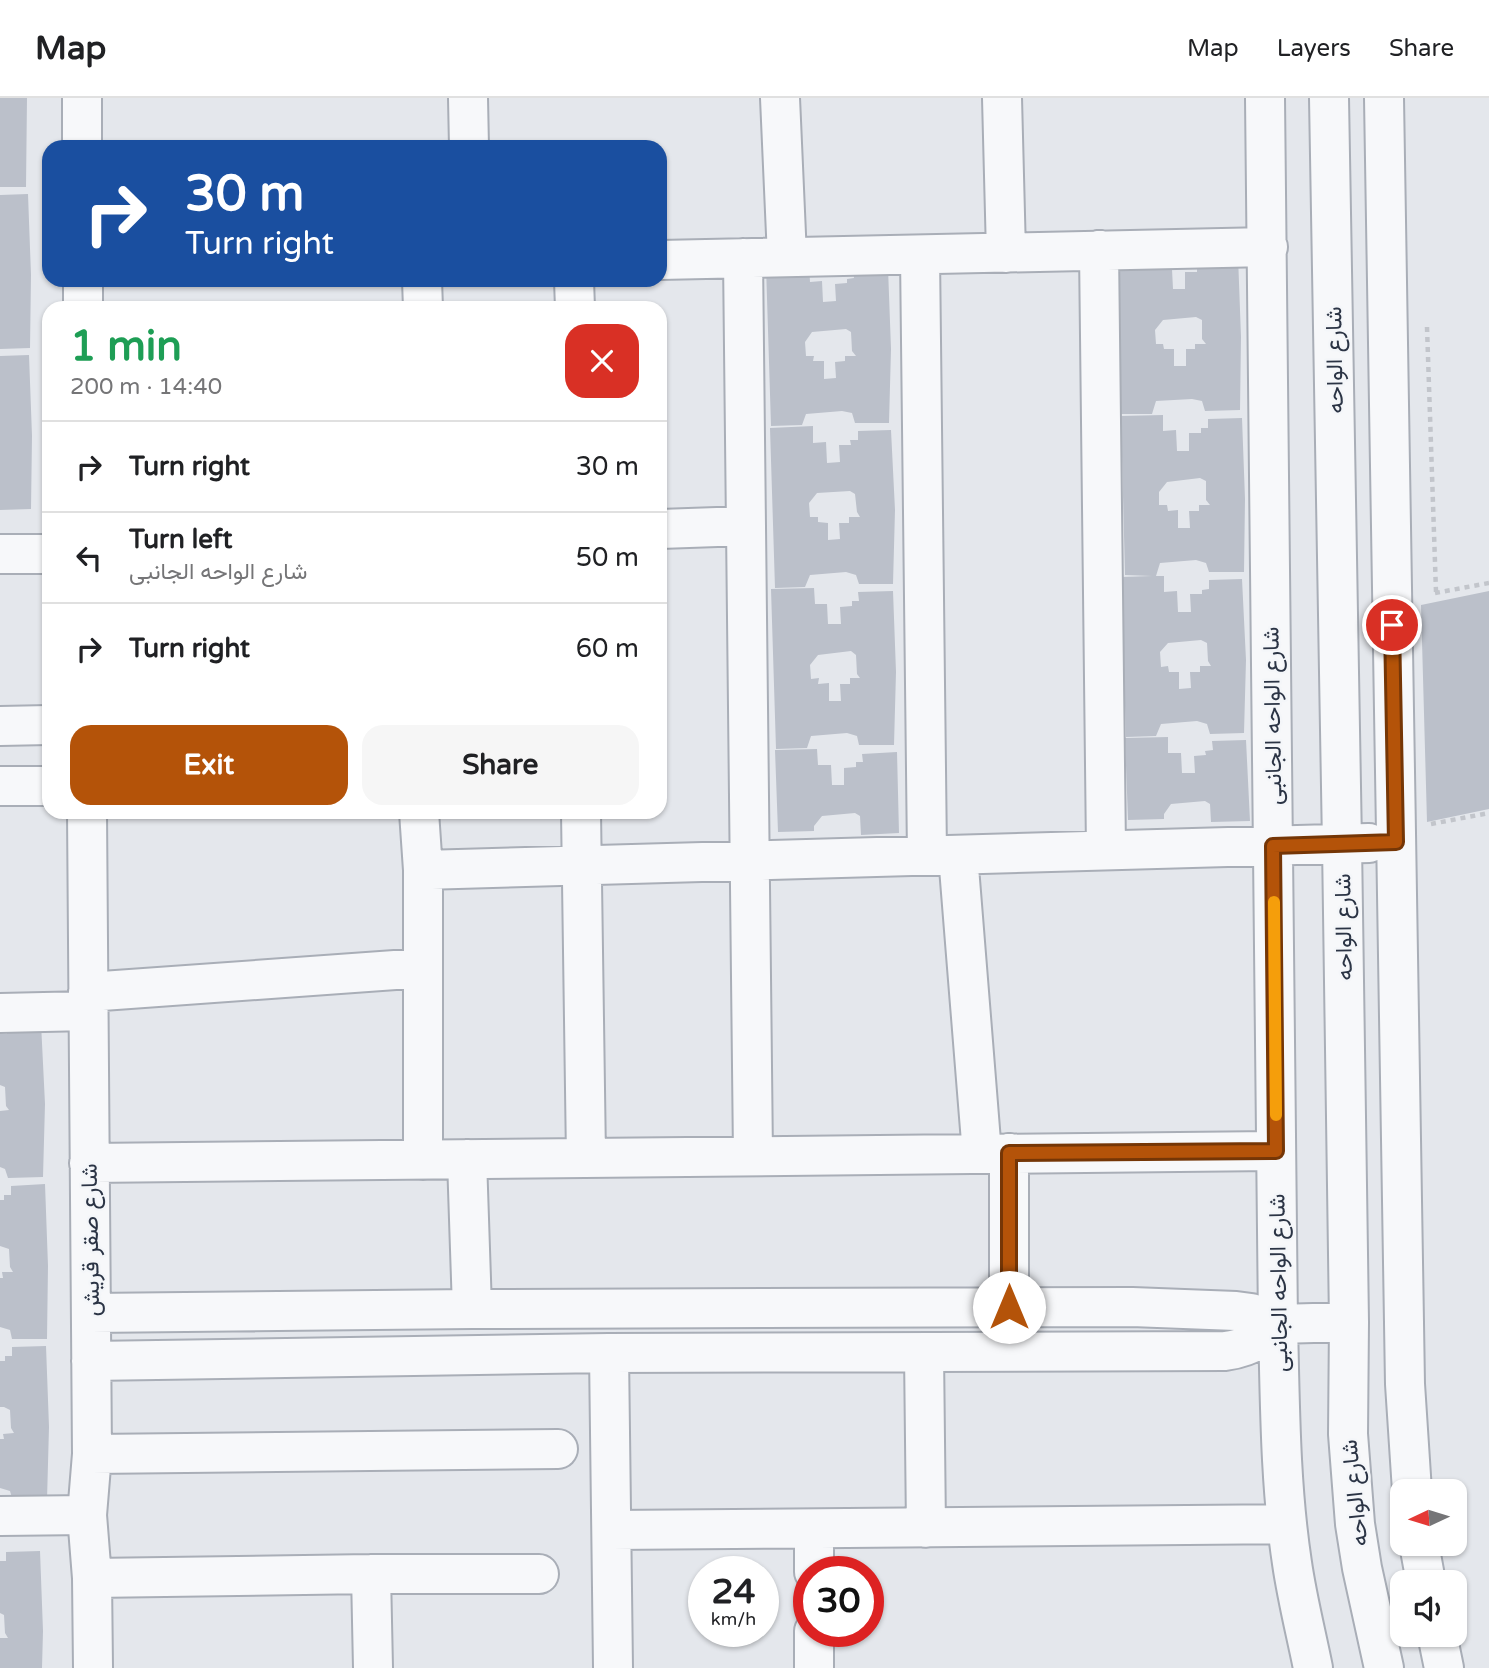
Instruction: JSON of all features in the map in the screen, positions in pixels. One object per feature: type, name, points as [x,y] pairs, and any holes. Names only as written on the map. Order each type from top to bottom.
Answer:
[{"type":"street","points":[[82,98],[82,140]]},
{"type":"street","points":[[468,98],[469,140]]},
{"type":"street","points":[[780,98],[787,257]]},
{"type":"street","points":[[1002,98],[1006,253]]},
{"type":"street","name":"شارع الواحه الجانبى","points":[[1265,98],[1281,1447],[1292,1564],[1313,1668]]},
{"type":"street","name":"شارع الواحه","points":[[1329,98],[1349,1322],[1348,1434],[1350,1479],[1362,1568],[1384,1668]]},
{"type":"street","points":[[1384,98],[1404,1370],[1411,1479]]},
{"type":"street","points":[[667,260],[1268,247]]},
{"type":"street","points":[[1099,250],[1106,850]]},
{"type":"street","points":[[920,255],[943,855],[995,1154],[1009,1307]]},
{"type":"street","points":[[743,258],[753,1156]]},
{"type":"street","points":[[667,529],[746,526]]},
{"type":"street","points":[[0,554],[42,554]]},
{"type":"street","points":[[0,726],[42,725]]},
{"type":"street","points":[[0,786],[42,786]]},
{"type":"street","name":"شارع صقر قريش","points":[[87,819],[92,1454],[87,1515],[92,1578],[93,1668]]},
{"type":"street","points":[[419,819],[423,870],[423,1160]]},
{"type":"street","points":[[581,819],[586,1158]]},
{"type":"street","points":[[423,870],[1342,844],[1396,837]]},
{"type":"street","points":[[0,1013],[88,1001],[423,968]]},
{"type":"street","points":[[89,1163],[1276,1151]]},
{"type":"street","points":[[467,1159],[472,1309]]},
{"type":"street","points":[[91,1313],[1132,1307],[1236,1311],[1265,1317],[1278,1324],[1349,1322]]},
{"type":"street","points":[[1132,1307],[1132,1351]]},
{"type":"street","points":[[91,1361],[609,1353],[1225,1351],[1254,1344],[1278,1324]]},
{"type":"street","points":[[924,1352],[926,1528]]},
{"type":"street","points":[[609,1353],[613,1668]]},
{"type":"street","points":[[92,1454],[558,1449]]},
{"type":"street","points":[[0,1516],[87,1515]]},
{"type":"street","points":[[612,1530],[1287,1524]]},
{"type":"street","points":[[814,1528],[814,1556]]},
{"type":"street","points":[[371,1574],[373,1668]]},
{"type":"street","points":[[92,1578],[538,1574]]},
{"type":"street","points":[[814,1647],[814,1668]]},
{"type":"street","points":[[1440,1647],[1444,1668]]},
{"type":"path","points":[[1427,315],[1436,592]]},
{"type":"path","points":[[1392,600],[1489,583]]},
{"type":"path","points":[[1396,837],[1489,813]]},
{"type":"building","points":[[0,98],[27,98],[26,187],[0,187]]},
{"type":"building","points":[[28,194],[30,348],[0,349],[0,195]]},
{"type":"building","points":[[1159,253],[1159,269],[1172,269],[1173,289],[1185,289],[1185,272],[1197,272],[1197,267],[1238,256],[1240,410],[1205,411],[1202,401],[1192,399],[1156,401],[1152,414],[1121,414],[1116,255]],"holes":[[[1196,317],[1202,320],[1202,339],[1206,344],[1195,344],[1195,349],[1186,349],[1186,366],[1174,366],[1174,349],[1164,349],[1163,344],[1156,344],[1155,330],[1163,320]]]},
{"type":"building","points":[[809,265],[810,282],[822,281],[823,302],[836,301],[835,284],[847,283],[847,279],[854,278],[853,270],[888,268],[891,349],[889,423],[855,423],[852,413],[842,411],[806,414],[802,425],[771,426],[766,266]],"holes":[[[846,329],[851,332],[852,351],[856,356],[845,356],[845,361],[835,362],[836,378],[824,379],[824,361],[813,361],[814,356],[806,356],[805,342],[812,332]]]},
{"type":"building","points":[[29,355],[31,509],[0,510],[0,356]]},
{"type":"building","points":[[1163,415],[1163,431],[1176,430],[1177,451],[1189,451],[1189,433],[1201,433],[1201,428],[1208,428],[1208,419],[1242,418],[1244,572],[1209,572],[1206,563],[1196,560],[1160,563],[1156,576],[1164,576],[1164,592],[1177,591],[1178,612],[1191,612],[1190,594],[1202,594],[1202,590],[1209,589],[1209,580],[1242,579],[1246,660],[1244,733],[1210,734],[1207,724],[1197,721],[1161,724],[1156,736],[1126,737],[1121,577],[1152,576],[1125,575],[1121,416]],"holes":[[[1200,478],[1206,481],[1206,500],[1210,505],[1199,505],[1199,511],[1189,511],[1190,528],[1178,528],[1178,510],[1168,511],[1167,505],[1159,505],[1159,492],[1167,482]],[[1201,640],[1207,643],[1211,666],[1200,666],[1200,672],[1190,672],[1191,688],[1179,689],[1179,672],[1169,672],[1168,666],[1161,667],[1160,652],[1168,643]]]},
{"type":"building","points":[[813,426],[813,443],[826,442],[827,463],[840,462],[839,445],[851,445],[850,440],[858,440],[858,431],[891,430],[895,510],[893,584],[859,584],[856,575],[846,572],[810,575],[805,587],[775,588],[770,428]],"holes":[[[850,491],[855,494],[860,517],[849,517],[849,523],[839,523],[840,539],[828,540],[828,523],[818,522],[818,517],[810,517],[809,503],[817,493]]]},
{"type":"building","points":[[814,588],[815,604],[827,604],[828,624],[841,624],[840,607],[852,606],[852,601],[859,601],[858,592],[893,591],[896,672],[894,745],[859,745],[857,736],[847,733],[811,736],[807,748],[776,749],[771,589]],"holes":[[[851,651],[856,655],[857,674],[860,678],[850,678],[850,684],[840,684],[841,701],[829,701],[829,683],[818,684],[819,678],[811,679],[810,665],[818,655]]]},
{"type":"building","points":[[1489,591],[1489,809],[1427,822],[1421,605]]},
{"type":"building","points":[[1168,737],[1168,753],[1181,753],[1182,773],[1195,773],[1194,756],[1206,755],[1205,751],[1213,750],[1212,741],[1246,740],[1250,821],[1211,822],[1210,804],[1205,801],[1171,804],[1164,814],[1164,819],[1128,820],[1125,738]]},
{"type":"building","points":[[817,749],[818,765],[831,765],[832,785],[844,785],[844,768],[856,767],[856,762],[863,762],[862,754],[897,752],[899,833],[861,835],[860,816],[855,813],[822,816],[814,826],[814,831],[778,832],[775,750]]},
{"type":"building","points":[[41,1023],[45,1104],[43,1177],[8,1178],[5,1169],[0,1167],[0,1111],[9,1110],[6,1106],[5,1087],[0,1085],[0,1034],[7,1034],[7,1025]]},
{"type":"building","points":[[45,1184],[47,1339],[12,1339],[10,1330],[0,1327],[0,1278],[3,1278],[2,1272],[13,1272],[9,1249],[0,1246],[0,1200],[4,1200],[4,1195],[11,1195],[11,1186]]},
{"type":"building","points":[[46,1346],[49,1427],[47,1500],[13,1501],[10,1491],[0,1488],[0,1439],[4,1439],[3,1434],[14,1433],[10,1410],[0,1407],[0,1361],[5,1361],[5,1356],[12,1356],[12,1347]]},
{"type":"building","points":[[40,1551],[42,1668],[0,1668],[0,1638],[8,1638],[4,1615],[0,1613],[0,1561],[6,1561],[6,1552]]},
{"type":"slow traffic","points":[[1274,902],[1276,1115]]},
{"type":"route","points":[[1009,1307],[1009,1153],[1276,1151],[1273,846],[1396,842],[1392,625]]}]
